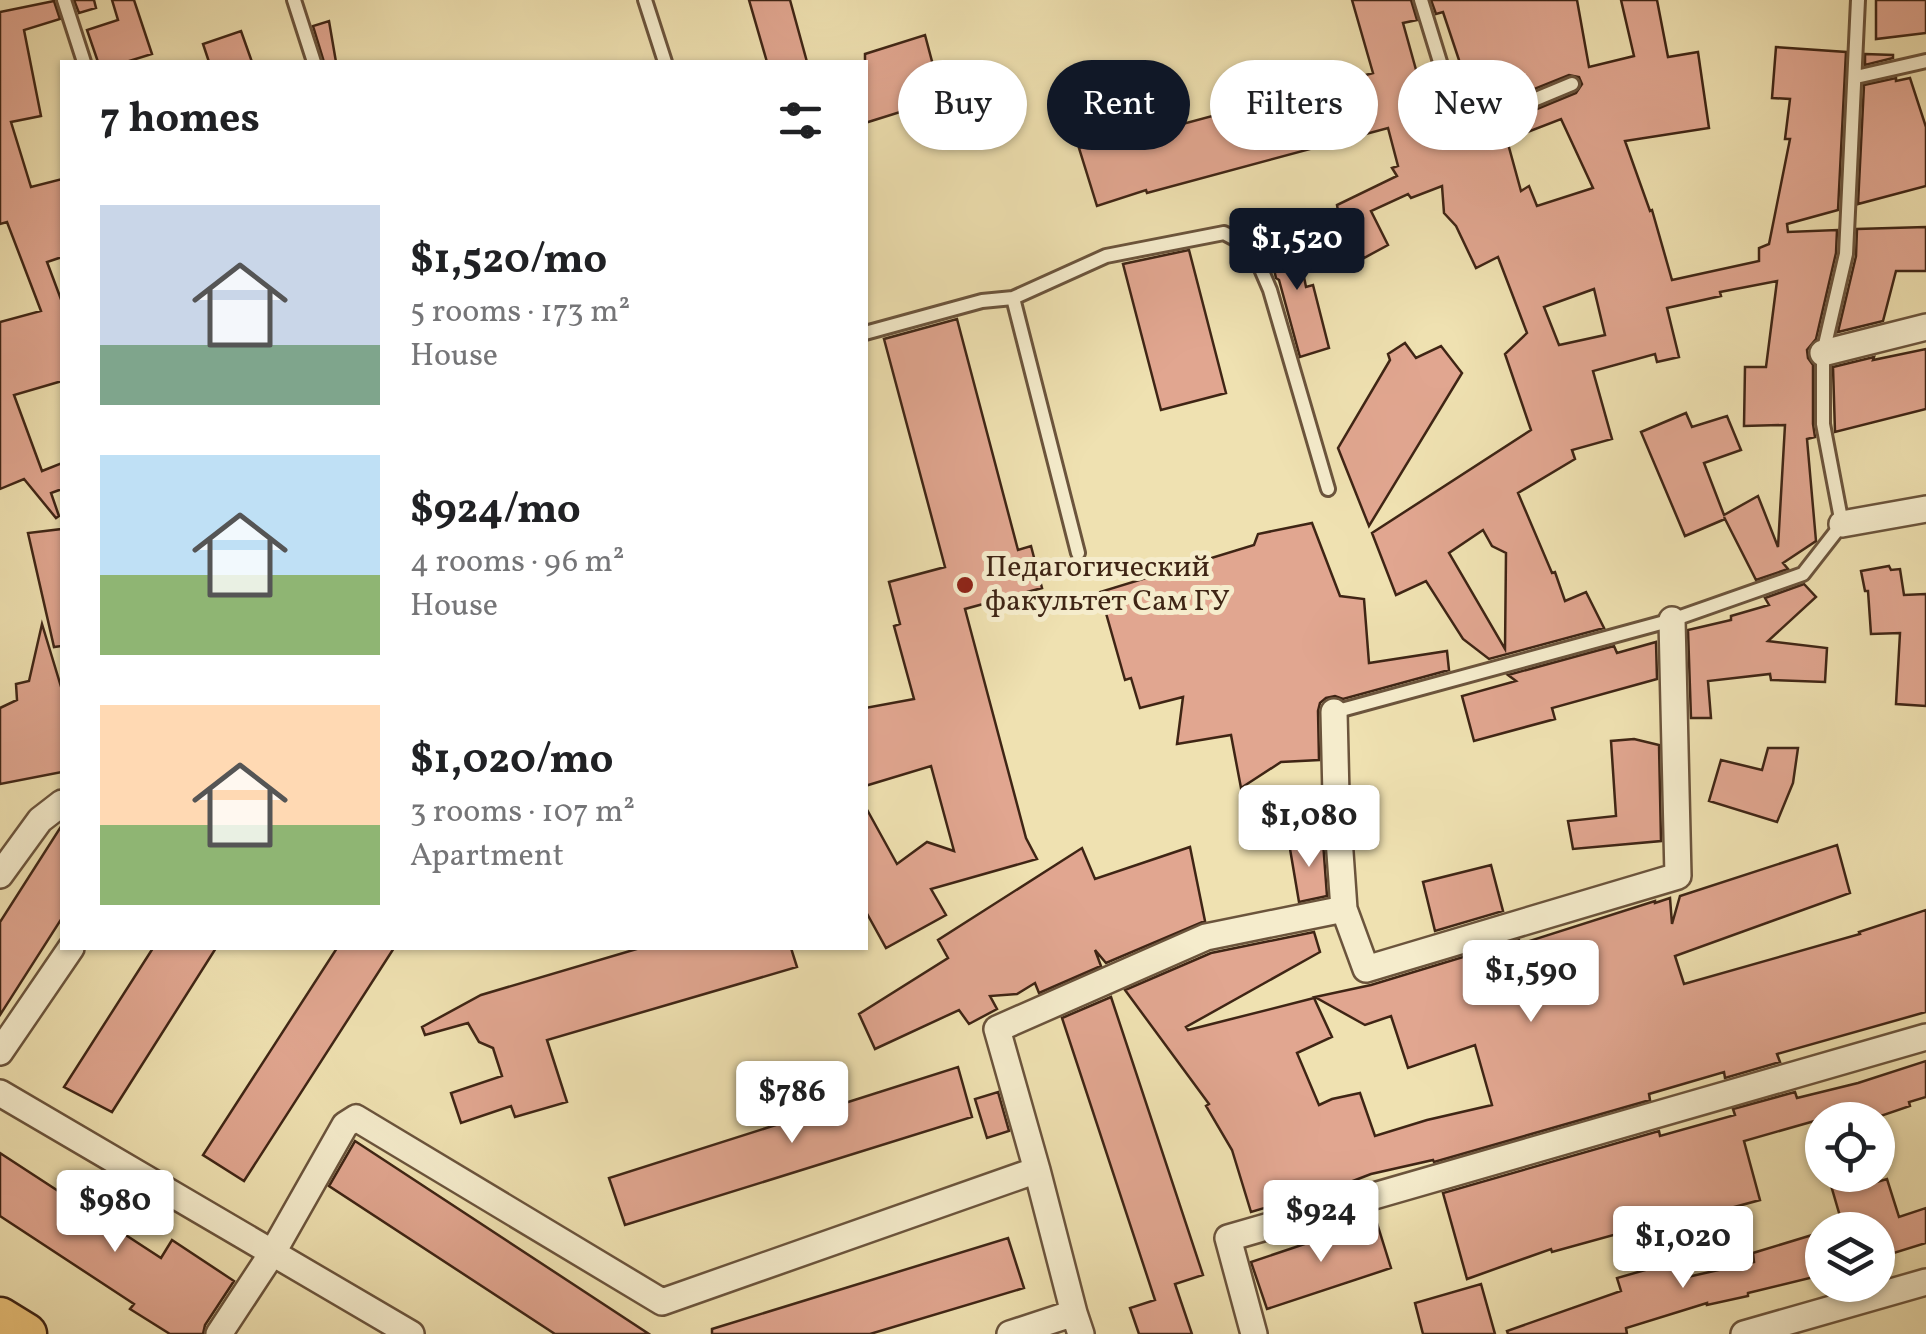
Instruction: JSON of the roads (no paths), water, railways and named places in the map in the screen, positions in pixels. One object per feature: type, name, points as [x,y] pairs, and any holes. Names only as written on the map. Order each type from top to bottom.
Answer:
[{"type":"main road","points":[[0,1318],[26,1334]]},
{"type":"street","points":[[1822,352],[1926,327]]},
{"type":"street","points":[[1842,524],[1926,509]]},
{"type":"street","points":[[1334,712],[1344,909],[1366,969],[1678,876],[1672,620]]},
{"type":"street","points":[[0,875],[40,820],[60,805]]},
{"type":"street","points":[[1010,1334],[1077,1324],[996,1029],[1206,937],[1344,909]]},
{"type":"street","points":[[0,1052],[70,950]]},
{"type":"street","points":[[1254,1334],[1228,1238],[1926,1037]]},
{"type":"street","points":[[0,1094],[411,1334]]},
{"type":"street","points":[[218,1334],[274,1252],[345,1125],[356,1118],[662,1302],[1037,1170]]},
{"type":"street","points":[[1744,1334],[1926,1282]]},
{"type":"lane","points":[[64,0],[83,60]]},
{"type":"lane","points":[[294,0],[313,60]]},
{"type":"lane","points":[[645,0],[664,60]]},
{"type":"lane","points":[[1420,0],[1456,114],[1471,122],[1488,119],[1572,84]]},
{"type":"lane","points":[[1334,712],[1672,620],[1803,574],[1842,524],[1823,424],[1822,352],[1846,254],[1858,0]]},
{"type":"lane","points":[[1856,78],[1926,61]]},
{"type":"lane","points":[[868,333],[982,301],[1013,298],[1106,256],[1224,233],[1252,248],[1270,290],[1328,490]]},
{"type":"lane","points":[[1013,298],[1078,553]]},
{"type":"place","name":"Педагогический факультет Сам ГУ","points":[[965,585]]}]
